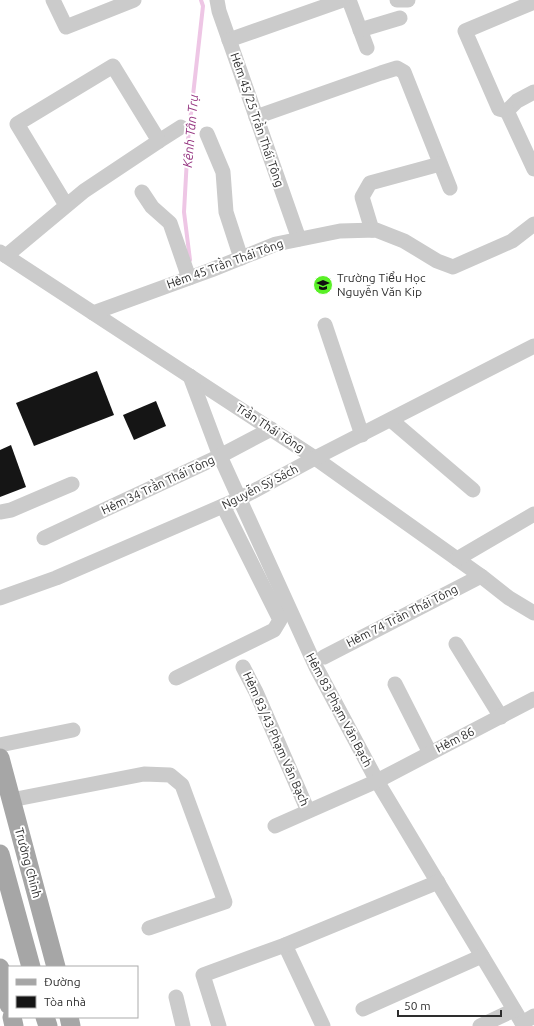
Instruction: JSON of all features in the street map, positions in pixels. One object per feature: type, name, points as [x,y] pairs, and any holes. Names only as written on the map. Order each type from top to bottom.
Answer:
[{"type":"main road","name":"Trường Chinh","points":[[0,758],[56,966]]},
{"type":"main road","name":"Trường Chinh","points":[[0,854],[31,966]]},
{"type":"main road","points":[[0,968],[8,1001]]},
{"type":"street","points":[[54,0],[66,27],[134,0]]},
{"type":"street","name":"Hẻm 45/25 Trần Thái Tông","points":[[217,0],[219,11],[299,239]]},
{"type":"street","points":[[229,40],[343,0]]},
{"type":"street","points":[[349,0],[367,48]]},
{"type":"street","points":[[396,0],[408,0]]},
{"type":"street","points":[[534,2],[465,31],[499,109],[507,111],[529,148],[534,169]]},
{"type":"street","points":[[360,30],[400,18]]},
{"type":"street","points":[[66,205],[16,124],[113,66],[159,141]]},
{"type":"street","points":[[256,117],[397,68],[404,72],[450,188]]},
{"type":"street","points":[[507,111],[517,101],[534,92]]},
{"type":"street","points":[[3,254],[84,191],[181,127]]},
{"type":"street","points":[[207,134],[223,172],[226,212],[241,258]]},
{"type":"street","points":[[372,230],[362,197],[370,183],[440,164]]},
{"type":"street","points":[[142,192],[152,207],[170,223],[189,278]]},
{"type":"street","name":"Hẻm 45 Trần Thái Tông","points":[[93,313],[276,244],[299,239],[340,231],[376,230],[404,241],[437,261],[453,266],[512,241],[534,224]]},
{"type":"street","name":"Trần Thái Tông","points":[[3,254],[316,458],[481,576],[509,598],[534,613]]},
{"type":"street","points":[[325,325],[362,435]]},
{"type":"street","name":"Nguyễn Sỹ Sách","points":[[0,598],[56,578],[239,499],[534,346]]},
{"type":"street","name":"Hẻm 83 Phạm Văn Bạch","points":[[190,376],[220,456],[316,667],[377,781],[514,1010],[526,1022]]},
{"type":"street","points":[[391,420],[473,490]]},
{"type":"street","name":"Hẻm 34 Trần Thái Tông","points":[[44,538],[220,456],[271,429]]},
{"type":"street","points":[[0,512],[11,510],[72,484]]},
{"type":"street","points":[[176,678],[274,630],[280,620],[223,506]]},
{"type":"street","points":[[457,559],[534,514]]},
{"type":"street","name":"Hẻm 74 Trần Thái Tông","points":[[324,657],[481,576]]},
{"type":"street","points":[[456,644],[501,717]]},
{"type":"street","name":"Hẻm 83/43 Phạm Văn Bạch","points":[[243,667],[256,692],[308,811]]},
{"type":"street","points":[[394,684],[430,753]]},
{"type":"street","name":"Hẻm 86","points":[[377,781],[534,699]]},
{"type":"street","points":[[0,746],[73,730]]},
{"type":"street","points":[[11,800],[144,774],[170,775],[182,785],[225,902],[149,928]]},
{"type":"street","name":"Hẻm 83/43 Phạm Văn Bạch","points":[[275,826],[377,781]]},
{"type":"street","points":[[219,1026],[202,976],[285,945],[438,882]]},
{"type":"street","points":[[285,945],[323,1026]]},
{"type":"street","points":[[363,1009],[482,956]]},
{"type":"street","points":[[176,997],[184,1026]]},
{"type":"street","points":[[480,1026],[514,1010]]},
{"type":"building","points":[[97,371],[114,415],[34,446],[16,403]]},
{"type":"building","points":[[156,401],[166,426],[134,440],[123,415]]},
{"type":"building","points":[[11,445],[26,487],[0,497],[0,450]]},
{"type":"waterway","name":"Kênh Tân Trụ","points":[[190,260],[184,212],[188,140],[203,6],[201,0]]},
{"type":"place","name":"Trường Tiểu Học Nguyễn Văn Kip","points":[[323,285]]}]
